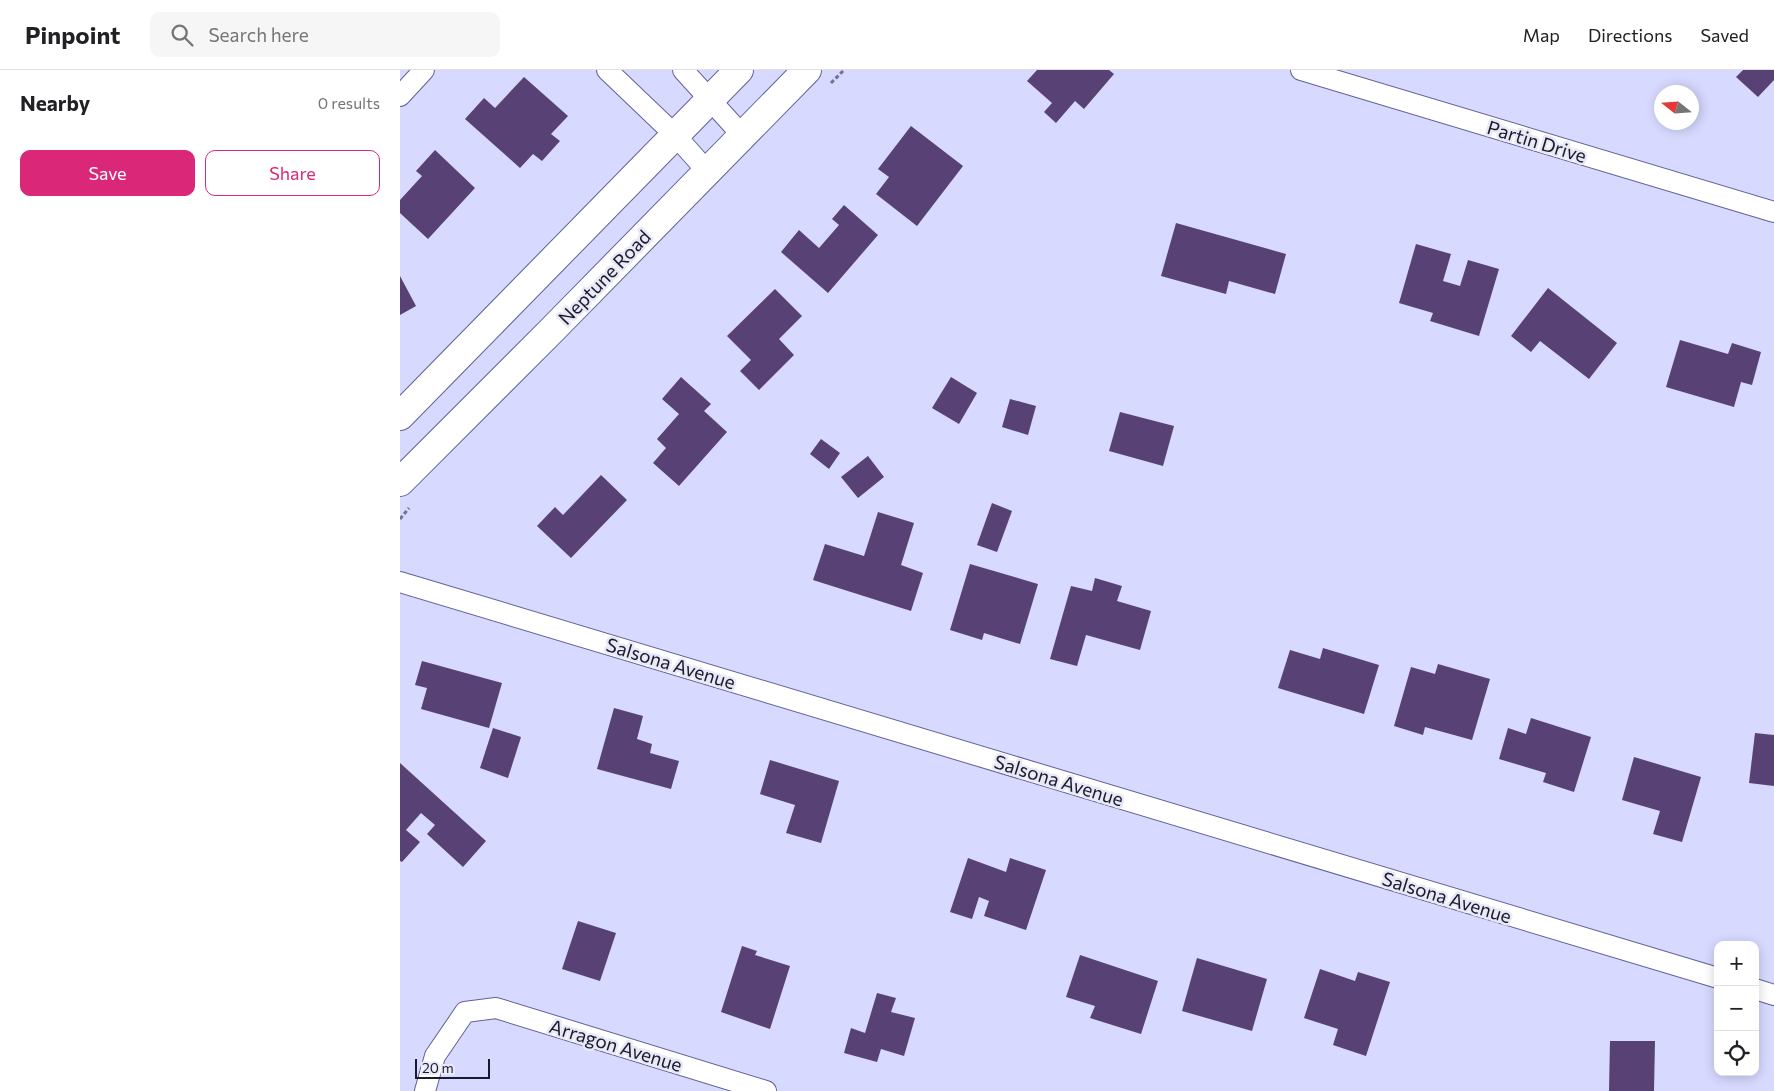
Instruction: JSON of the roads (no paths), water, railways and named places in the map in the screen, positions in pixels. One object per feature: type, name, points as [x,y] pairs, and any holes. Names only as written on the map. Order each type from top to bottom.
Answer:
[{"type":"main road","points":[[400,416],[739,70]]},
{"type":"main road","name":"Neptune Road","points":[[400,482],[807,70]]},
{"type":"street","points":[[400,96],[424,70]]},
{"type":"street","points":[[607,70],[675,135],[707,171]]},
{"type":"street","points":[[683,70],[711,99],[742,136]]},
{"type":"street","name":"Partin Drive","points":[[1300,70],[1774,212]]},
{"type":"street","name":"Salsona Avenue","points":[[400,582],[1714,977]]},
{"type":"street","points":[[1759,990],[1774,995]]},
{"type":"street","name":"Arragon Avenue","points":[[425,1091],[435,1056],[465,1012],[496,1008],[766,1091]]}]
